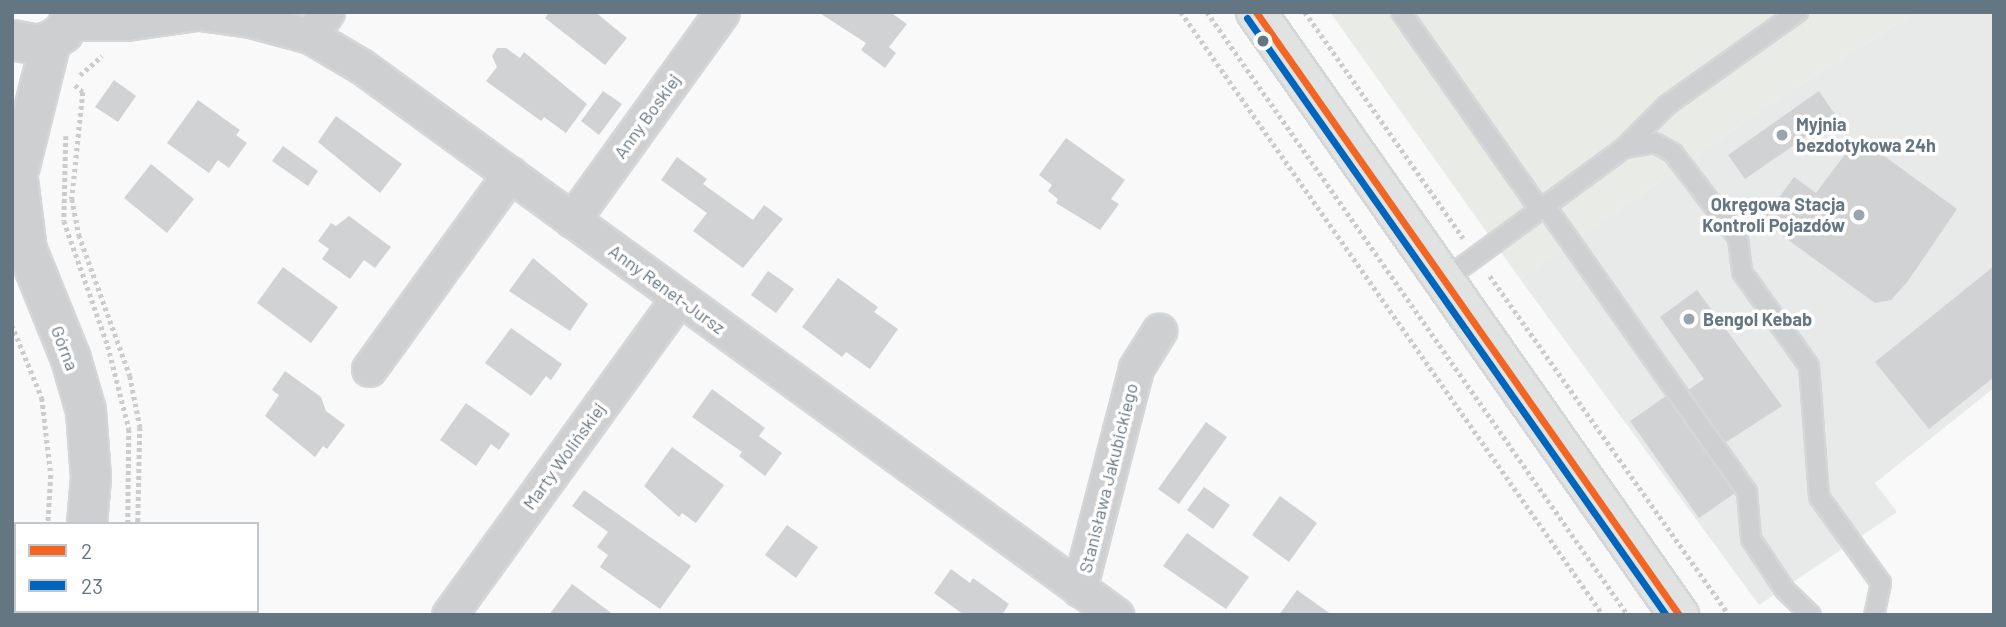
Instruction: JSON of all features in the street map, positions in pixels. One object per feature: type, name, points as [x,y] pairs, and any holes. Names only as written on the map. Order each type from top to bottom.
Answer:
[{"type":"main road","points":[[1256,12],[1679,615]]},
{"type":"street","name":"Anny Boskiej","points":[[572,220],[722,12]]},
{"type":"street","name":"Anny Renet-Jursz","points":[[66,25],[126,23],[194,13],[318,24],[361,66],[1100,607]]},
{"type":"street","points":[[12,40],[37,45],[66,25]]},
{"type":"street","name":"Górna","points":[[18,175],[66,25]]},
{"type":"street","name":"Górna","points":[[12,133],[27,250],[71,359],[86,411],[91,478],[87,522]]},
{"type":"street","points":[[369,369],[510,174]]},
{"type":"street","name":"Marty Wolińskiej","points":[[449,615],[679,297]]},
{"type":"street","name":"Stanisława Jakubickiego","points":[[1100,607],[1136,368],[1159,331]]},
{"type":"lane","points":[[1443,281],[1624,148],[1667,105],[1798,12]]},
{"type":"lane","points":[[1405,14],[1747,492],[1751,539],[1785,590],[1811,615]]},
{"type":"lane","points":[[1624,148],[1655,143],[1673,153],[1738,238],[1742,272],[1809,366],[1819,497],[1881,583],[1874,615]]},
{"type":"path","points":[[1181,12],[1604,615]]},
{"type":"path","points":[[1207,12],[1628,615]]},
{"type":"path","points":[[1305,12],[1729,615]]},
{"type":"path","points":[[83,92],[72,199],[79,235],[130,376],[140,426],[138,522]]},
{"type":"path","points":[[67,130],[62,180],[64,221],[122,392],[132,473],[128,522]]},
{"type":"path","points":[[12,325],[42,398],[51,475],[48,522]]},
{"type":"shaded area","points":[[1330,12],[1916,12],[1776,100],[1520,279]]},
{"type":"shaded area","points":[[1916,12],[1994,12],[1994,388],[1875,483],[1897,512],[1759,605],[1520,279],[1776,100]]},
{"type":"building","points":[[550,12],[595,12],[627,38],[605,65],[545,18]]},
{"type":"building","points":[[818,12],[890,12],[907,24],[889,47],[896,53],[885,68],[861,50],[866,43]]},
{"type":"building","points":[[497,48],[506,48],[520,58],[524,52],[587,104],[566,133],[544,117],[541,121],[486,81],[497,67],[492,56]]},
{"type":"building","points":[[114,80],[136,96],[118,122],[95,107]]},
{"type":"building","points":[[603,91],[622,104],[599,135],[581,121]]},
{"type":"building","name":"Myjnia bezdotykowa 24h","points":[[1819,91],[1836,116],[1745,179],[1728,155]]},
{"type":"building","points":[[198,100],[240,130],[236,135],[247,143],[229,168],[218,160],[209,173],[167,143]]},
{"type":"building","points":[[336,116],[402,164],[380,193],[318,142]]},
{"type":"building","name":"Okręgowa Stacja Kontroli Pojazdów","points":[[1858,137],[1957,209],[1908,281],[1891,300],[1875,303],[1762,221],[1794,177],[1816,193]]},
{"type":"building","points":[[1066,138],[1125,180],[1111,199],[1119,204],[1100,230],[1056,203],[1058,199],[1048,191],[1052,185],[1039,175]]},
{"type":"building","points":[[283,146],[318,171],[308,186],[272,161]]},
{"type":"building","points":[[677,157],[707,179],[703,184],[753,220],[764,205],[783,219],[743,268],[693,231],[707,213],[661,180]]},
{"type":"building","points":[[151,164],[194,199],[167,233],[124,198]]},
{"type":"building","points":[[349,216],[391,247],[375,268],[364,260],[350,279],[322,259],[329,249],[318,241],[331,223],[336,226]]},
{"type":"building","points":[[533,258],[588,304],[570,331],[509,291]]},
{"type":"building","points":[[1994,266],[1994,377],[1929,429],[1875,362]]},
{"type":"building","points":[[283,267],[338,307],[311,343],[257,303]]},
{"type":"building","points":[[768,271],[794,289],[776,313],[751,295]]},
{"type":"building","points":[[838,278],[878,307],[874,312],[898,329],[870,369],[846,352],[842,357],[802,327]]},
{"type":"building","points":[[1697,290],[1782,406],[1711,452],[1738,491],[1699,518],[1630,421],[1669,394],[1674,400],[1704,379],[1660,317]]},
{"type":"building","points":[[511,328],[562,364],[551,380],[546,376],[531,396],[485,363]]},
{"type":"building","points":[[285,371],[321,397],[326,411],[345,425],[327,449],[323,446],[315,457],[265,416],[279,395],[272,390]]},
{"type":"building","points":[[712,389],[765,428],[759,436],[782,453],[765,476],[739,456],[742,452],[692,417]]},
{"type":"building","points":[[466,403],[510,434],[499,450],[491,444],[476,466],[440,440]]},
{"type":"building","points":[[1206,422],[1227,437],[1179,504],[1158,489]]},
{"type":"building","points":[[672,447],[724,485],[696,523],[682,513],[679,517],[644,486]]},
{"type":"building","points":[[1204,487],[1230,505],[1213,529],[1187,510]]},
{"type":"building","points":[[584,490],[691,566],[660,609],[600,567],[608,555],[597,547],[608,532],[572,506]]},
{"type":"building","points":[[1280,496],[1317,523],[1289,562],[1252,535]]},
{"type":"building","points":[[787,525],[818,547],[796,578],[765,555]]},
{"type":"building","points":[[1187,533],[1249,577],[1226,609],[1163,566]]},
{"type":"building","points":[[951,569],[970,583],[973,578],[1009,604],[1002,615],[964,615],[934,593]]},
{"type":"building","points":[[572,584],[614,615],[549,615]]},
{"type":"building","points":[[1297,590],[1332,615],[1279,615]]},
{"type":"transit line","name":"2","points":[[1256,12],[1679,615]]},
{"type":"transit line","name":"23","points":[[1247,18],[1666,615]]},
{"type":"place","name":"Myjnia bezdotykowa 24h","points":[[1782,135]]},
{"type":"place","name":"Okręgowa Stacja Kontroli Pojazdów","points":[[1859,215]]},
{"type":"place","name":"Bengol Kebab","points":[[1689,319]]}]
